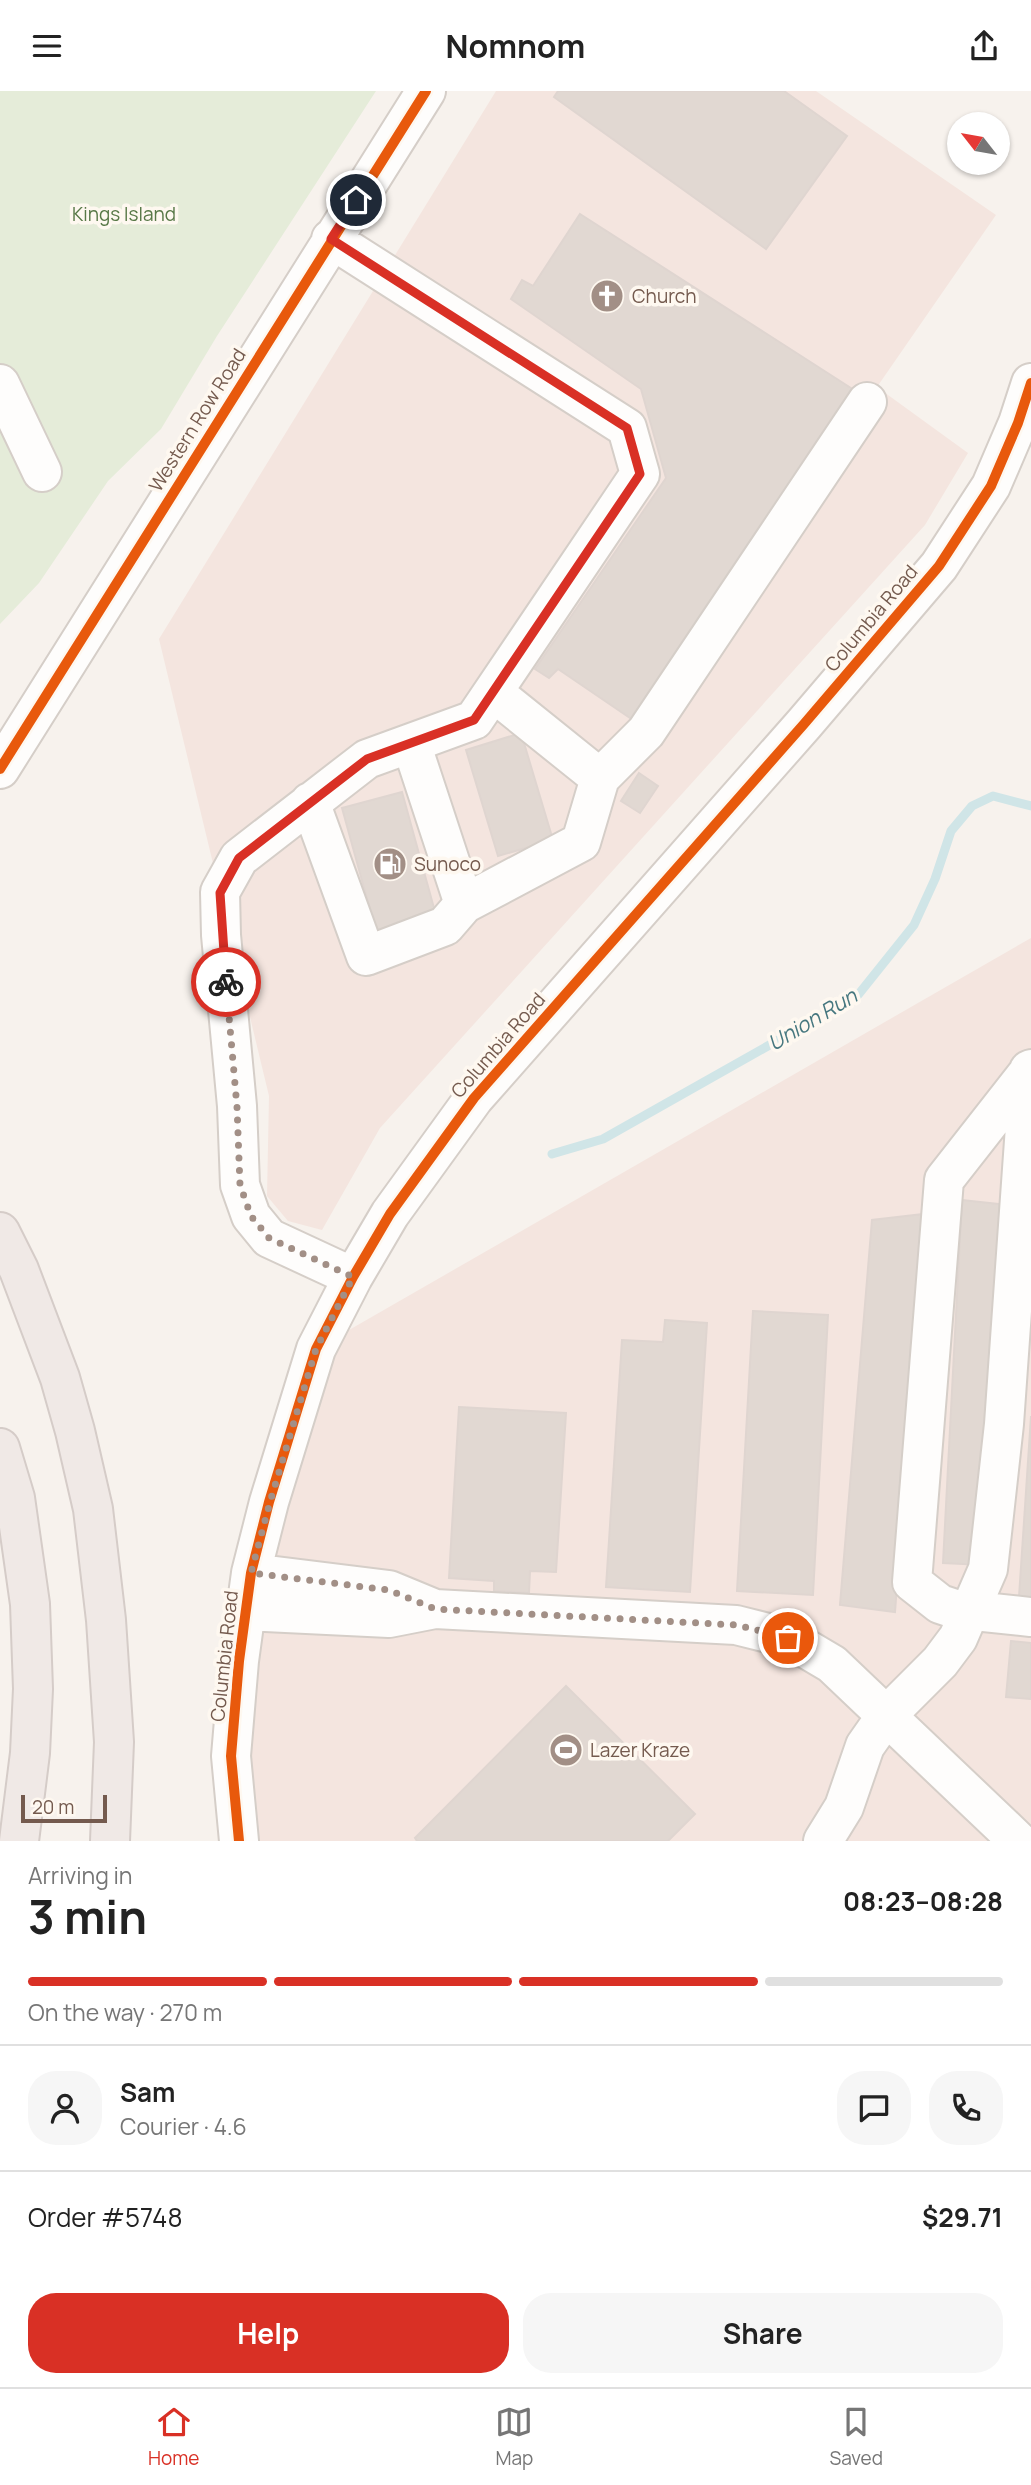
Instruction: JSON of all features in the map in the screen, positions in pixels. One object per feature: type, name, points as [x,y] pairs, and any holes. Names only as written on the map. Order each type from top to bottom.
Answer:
[{"type":"highway","points":[[0,1233],[19,1270],[60,1378],[93,1509],[105,1609],[114,1742],[110,1841]]},
{"type":"highway","points":[[0,1448],[15,1498],[30,1604],[33,1689],[30,1753],[19,1841]]},
{"type":"street","name":"Western Row Road","points":[[0,769],[426,91]]},
{"type":"street","points":[[331,239],[627,428],[640,474],[474,720],[367,759],[239,858],[220,893],[221,935],[237,1107],[240,1185],[251,1216],[269,1238],[353,1277]]},
{"type":"street","name":"Columbia Road","points":[[239,1841],[231,1756],[251,1573],[316,1349],[353,1277],[390,1214],[474,1098],[804,724],[939,566],[991,486],[1018,423],[1031,383]]},
{"type":"street","points":[[0,384],[42,472]]},
{"type":"street","points":[[310,802],[366,956],[445,926],[464,904],[581,842],[600,778],[646,732],[867,402]]},
{"type":"street","points":[[493,692],[600,778]]},
{"type":"street","points":[[411,743],[464,904]]},
{"type":"street","points":[[823,1841],[844,1807],[865,1746],[886,1716],[940,1662],[958,1638],[988,1569],[1000,1464],[1030,1070]]},
{"type":"street","points":[[1030,1070],[944,1180],[912,1582],[940,1604],[955,1609],[1031,1617]]},
{"type":"street","points":[[251,1573],[389,1590],[435,1609]]},
{"type":"street","points":[[245,1611],[388,1618],[435,1609],[737,1625],[788,1638],[832,1664],[1018,1841]]},
{"type":"shaded area","points":[[496,91],[816,91],[996,215],[877,387],[968,453],[925,525],[380,1128],[322,1230],[288,1221],[267,1196],[269,1096],[159,639]]},
{"type":"shaded area","points":[[1031,938],[1031,1841],[239,1841],[231,1756],[316,1349]]},
{"type":"green space","name":"Kings Island","points":[[0,91],[376,91],[217,336],[161,429],[108,481],[39,583],[0,624]]},
{"type":"building","points":[[558,91],[784,91],[847,136],[766,249],[554,97]]},
{"type":"building","points":[[580,214],[854,390],[639,724],[558,669],[549,678],[535,669],[666,478],[641,389],[511,299],[522,280],[533,286]]},
{"type":"building","points":[[521,733],[553,840],[498,856],[466,750]]},
{"type":"building","points":[[639,773],[658,786],[640,813],[621,801]]},
{"type":"building","name":"Sunoco","points":[[402,792],[437,919],[377,935],[342,808]]},
{"type":"building","points":[[962,1200],[1007,1205],[983,1565],[943,1563]]},
{"type":"building","points":[[924,1214],[895,1612],[840,1605],[872,1220]]},
{"type":"building","points":[[753,1311],[828,1315],[813,1595],[737,1591]]},
{"type":"building","points":[[665,1320],[707,1323],[690,1592],[606,1587],[622,1340],[663,1342]]},
{"type":"building","points":[[459,1407],[566,1413],[556,1572],[530,1571],[529,1593],[494,1591],[494,1581],[449,1578]]},
{"type":"building","points":[[1031,1416],[1031,1599],[1019,1597]]},
{"type":"building","points":[[1011,1641],[1031,1643],[1031,1699],[1006,1697]]},
{"type":"building","name":"Lazer Kraze","points":[[566,1686],[695,1814],[668,1841],[417,1841],[415,1838]]},
{"type":"waterway","name":"Union Run","points":[[552,1154],[603,1139],[858,995],[914,925],[935,879],[951,831],[972,806],[993,796],[1031,806]]},
{"type":"cycle path","points":[[0,769],[426,91]]},
{"type":"cycle path","points":[[239,1841],[231,1756],[239,1661],[251,1573],[269,1502],[316,1349],[353,1277],[390,1214],[474,1098],[804,724],[939,566],[991,486],[1018,423],[1031,383]]},
{"type":"way so far","points":[[226,982],[237,1107],[240,1185],[251,1216],[269,1238],[353,1277],[316,1349],[251,1573],[389,1590],[435,1609],[737,1625],[788,1638]]},
{"type":"place","name":"Church","points":[[607,296]]},
{"type":"place","name":"Sunoco","points":[[390,864]]},
{"type":"place","name":"Lazer Kraze","points":[[566,1750]]},
{"type":"route","points":[[226,982],[220,893],[239,858],[367,759],[474,720],[640,474],[627,428],[331,239],[356,200]]}]
